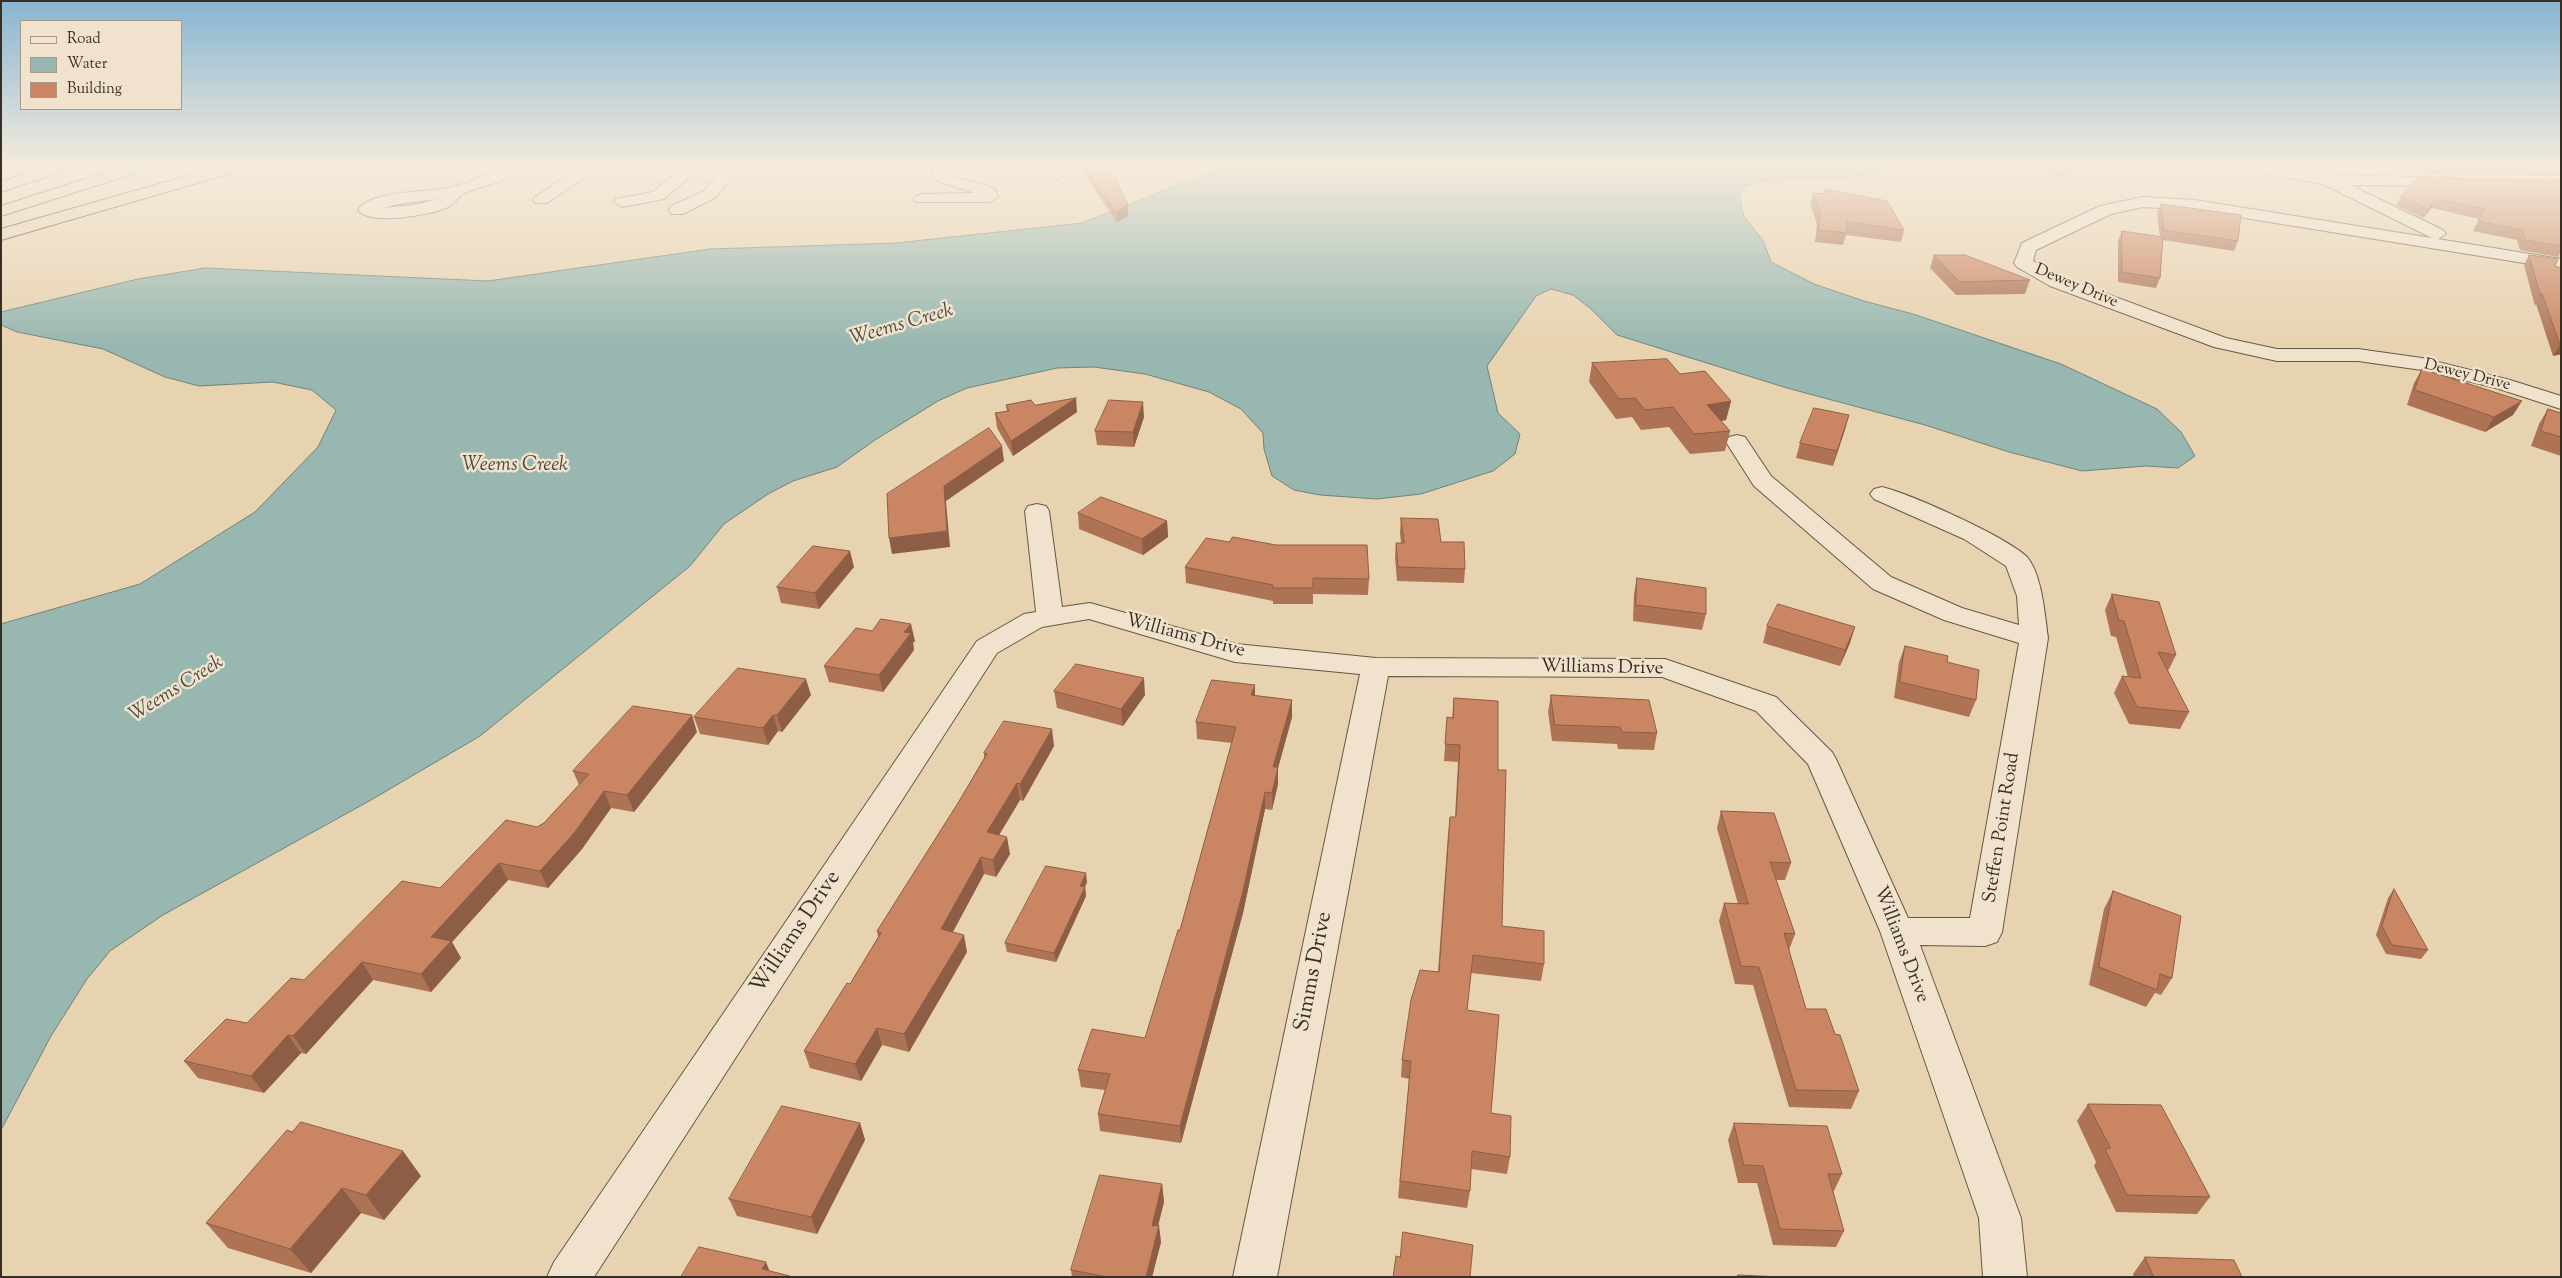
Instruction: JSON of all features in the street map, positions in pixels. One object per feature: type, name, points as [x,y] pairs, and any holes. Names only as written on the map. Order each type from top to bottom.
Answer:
[{"type":"highway","points":[[1,235],[30,227]]},
{"type":"street","name":"Dewey Drive","points":[[2071,227],[2028,247],[2023,263],[2057,282],[2221,343],[2277,355],[2358,355],[2422,364],[2503,384],[2561,403]]},
{"type":"street","name":"Dewey Drive","points":[[2333,227],[2561,264]]},
{"type":"street","points":[[2422,227],[2463,247]]},
{"type":"street","points":[[1737,442],[1762,481],[1882,583],[1953,614],[2034,638]]},
{"type":"street","name":"Steffen Point Road","points":[[1882,494],[1973,534],[2017,562],[2030,596],[2034,638],[1985,932],[1897,931]]},
{"type":"street","points":[[1037,511],[1050,618]]},
{"type":"street","name":"Williams Drive","points":[[568,1277],[988,647],[1034,620],[1090,610],[1235,653],[1376,667],[1665,668],[1766,704],[1822,760],[1897,931],[2000,1218],[2005,1277]]},
{"type":"street","name":"Simms Drive","points":[[1255,1277],[1376,667]]},
{"type":"water","name":"Weems Creek","points":[[1048,227],[1752,227],[1763,240],[1771,262],[1814,284],[1864,301],[1913,314],[2061,364],[2157,409],[2181,432],[2195,456],[2178,468],[2146,466],[2082,471],[2009,452],[1925,425],[1787,388],[1617,335],[1591,309],[1573,295],[1551,289],[1536,296],[1487,366],[1498,413],[1520,434],[1515,454],[1493,471],[1421,494],[1377,499],[1320,495],[1294,490],[1272,476],[1264,449],[1263,433],[1241,409],[1209,392],[1145,374],[1094,367],[1057,368],[967,388],[938,401],[875,440],[837,467],[793,481],[768,494],[724,524],[690,566],[480,736],[371,800],[163,915],[110,951],[87,979],[51,1036],[1,1130],[1,624],[140,584],[255,512],[318,447],[336,410],[312,390],[273,382],[199,386],[165,377],[103,349],[17,332],[1,325],[1,312],[138,279],[205,268],[488,281],[710,249],[896,243]]},
{"type":"building","points":[[1818,227],[1847,227],[1846,233],[1818,230]]},
{"type":"building","points":[[1880,227],[1902,227],[1904,230]]},
{"type":"building","points":[[2164,227],[2240,227],[2238,241],[2164,230]]},
{"type":"building","points":[[2506,227],[2561,227],[2561,246],[2525,240],[2522,230]]},
{"type":"building","points":[[2122,231],[2163,237],[2160,278],[2122,272]]},
{"type":"building","points":[[1934,255],[1965,255],[2030,280],[1960,282]]},
{"type":"building","points":[[2529,255],[2558,259],[2555,266],[2561,268],[2560,345],[2542,293],[2541,296]]},
{"type":"building","points":[[1667,359],[1680,374],[1705,371],[1731,401],[1707,405],[1730,431],[1694,434],[1673,407],[1645,410],[1635,398],[1619,399],[1592,363]]},
{"type":"building","points":[[2422,369],[2522,401],[2494,417],[2415,390]]},
{"type":"building","points":[[1076,398],[1011,441],[995,413],[1009,411],[1006,405],[1031,400],[1035,405]]},
{"type":"building","points":[[1109,400],[1143,402],[1133,432],[1095,431]]},
{"type":"building","points":[[1814,408],[1849,415],[1837,451],[1800,443]]},
{"type":"building","points":[[2548,409],[2561,413],[2561,437],[2541,431]]},
{"type":"building","points":[[989,428],[1002,446],[944,486],[947,531],[889,538],[887,494]]},
{"type":"building","points":[[1101,497],[1167,521],[1142,539],[1078,513]]},
{"type":"building","points":[[1401,518],[1438,519],[1441,542],[1464,542],[1465,569],[1398,567],[1396,543],[1404,543]]},
{"type":"building","points":[[1233,537],[1276,545],[1367,545],[1369,579],[1313,578],[1313,588],[1273,588],[1273,585],[1185,567],[1206,538],[1229,542]]},
{"type":"building","points":[[813,546],[850,551],[815,593],[777,587]]},
{"type":"building","points":[[1637,578],[1706,588],[1706,614],[1636,605]]},
{"type":"building","points":[[2112,594],[2159,602],[2176,655],[2158,652],[2189,712],[2137,707],[2122,676],[2141,678],[2124,621],[2119,620]]},
{"type":"building","points":[[1778,604],[1855,627],[1845,650],[1767,626]]},
{"type":"building","points":[[881,619],[911,624],[904,632],[911,633],[879,675],[824,666],[856,628],[872,631]]},
{"type":"building","points":[[1905,646],[1948,656],[1947,662],[1979,670],[1976,700],[1900,682]]},
{"type":"building","points":[[1076,664],[1144,678],[1121,709],[1054,691]]},
{"type":"building","points":[[738,668],[806,679],[777,715],[773,715],[763,728],[694,717]]},
{"type":"building","points":[[1212,680],[1255,685],[1251,695],[1292,700],[1273,767],[1278,767],[1272,793],[1265,792],[1242,895],[1180,1126],[1098,1114],[1110,1074],[1078,1070],[1092,1029],[1145,1038],[1178,930],[1180,930],[1236,727],[1196,722]]},
{"type":"building","points":[[1551,695],[1649,700],[1657,733],[1622,732],[1620,727],[1555,725]]},
{"type":"building","points":[[1454,698],[1498,701],[1498,770],[1506,770],[1502,926],[1544,931],[1544,964],[1473,955],[1467,1010],[1499,1015],[1491,1113],[1511,1116],[1510,1157],[1472,1151],[1470,1191],[1400,1181],[1411,1061],[1402,1060],[1411,1000],[1420,970],[1439,972],[1450,817],[1456,817],[1460,745],[1445,744],[1447,717],[1453,718]]},
{"type":"building","points":[[633,706],[692,715],[627,795],[604,791],[575,832],[540,871],[499,863],[431,937],[451,941],[421,974],[362,962],[293,1036],[288,1035],[251,1076],[184,1061],[226,1019],[247,1023],[291,978],[304,980],[402,881],[440,888],[506,820],[537,827],[544,823],[589,774],[573,771]]},
{"type":"building","points":[[1004,721],[1052,729],[1020,784],[1017,783],[987,832],[1007,837],[993,860],[981,857],[941,929],[964,935],[904,1034],[877,1028],[855,1064],[804,1051],[847,983],[850,984],[881,933],[877,931],[958,803],[987,754],[984,753]]},
{"type":"building","points":[[1721,811],[1774,813],[1791,863],[1770,862],[1795,934],[1784,933],[1806,1009],[1826,1009],[1835,1034],[1840,1035],[1859,1091],[1796,1090],[1759,967],[1741,966],[1724,903],[1748,904]]},
{"type":"building","points":[[1046,866],[1086,873],[1080,886],[1085,887],[1054,953],[1005,943]]},
{"type":"building","points":[[2394,889],[2428,950],[2392,945],[2382,926]]},
{"type":"building","points":[[2113,891],[2181,916],[2172,978],[2160,974],[2157,990],[2099,967]]},
{"type":"building","points":[[2088,1104],[2161,1105],[2210,1197],[2127,1195],[2105,1149],[2110,1148]]},
{"type":"building","points":[[782,1106],[860,1123],[811,1217],[729,1199]]},
{"type":"building","points":[[301,1122],[403,1151],[366,1195],[342,1188],[290,1249],[206,1223],[287,1130],[292,1132]]},
{"type":"building","points":[[1734,1123],[1827,1126],[1842,1174],[1828,1174],[1844,1231],[1780,1229],[1763,1166],[1744,1165]]},
{"type":"building","points":[[1100,1175],[1162,1184],[1152,1226],[1159,1225],[1146,1277],[1108,1277],[1071,1270]]},
{"type":"building","points":[[1403,1232],[1473,1245],[1470,1277],[1393,1277],[1396,1256],[1400,1257]]},
{"type":"building","points":[[699,1247],[766,1262],[762,1269],[790,1277],[681,1277]]},
{"type":"building","points":[[2145,1257],[2234,1260],[2242,1277],[2154,1277]]},
{"type":"building","points":[[1738,1275],[1782,1277],[1738,1277]]}]
